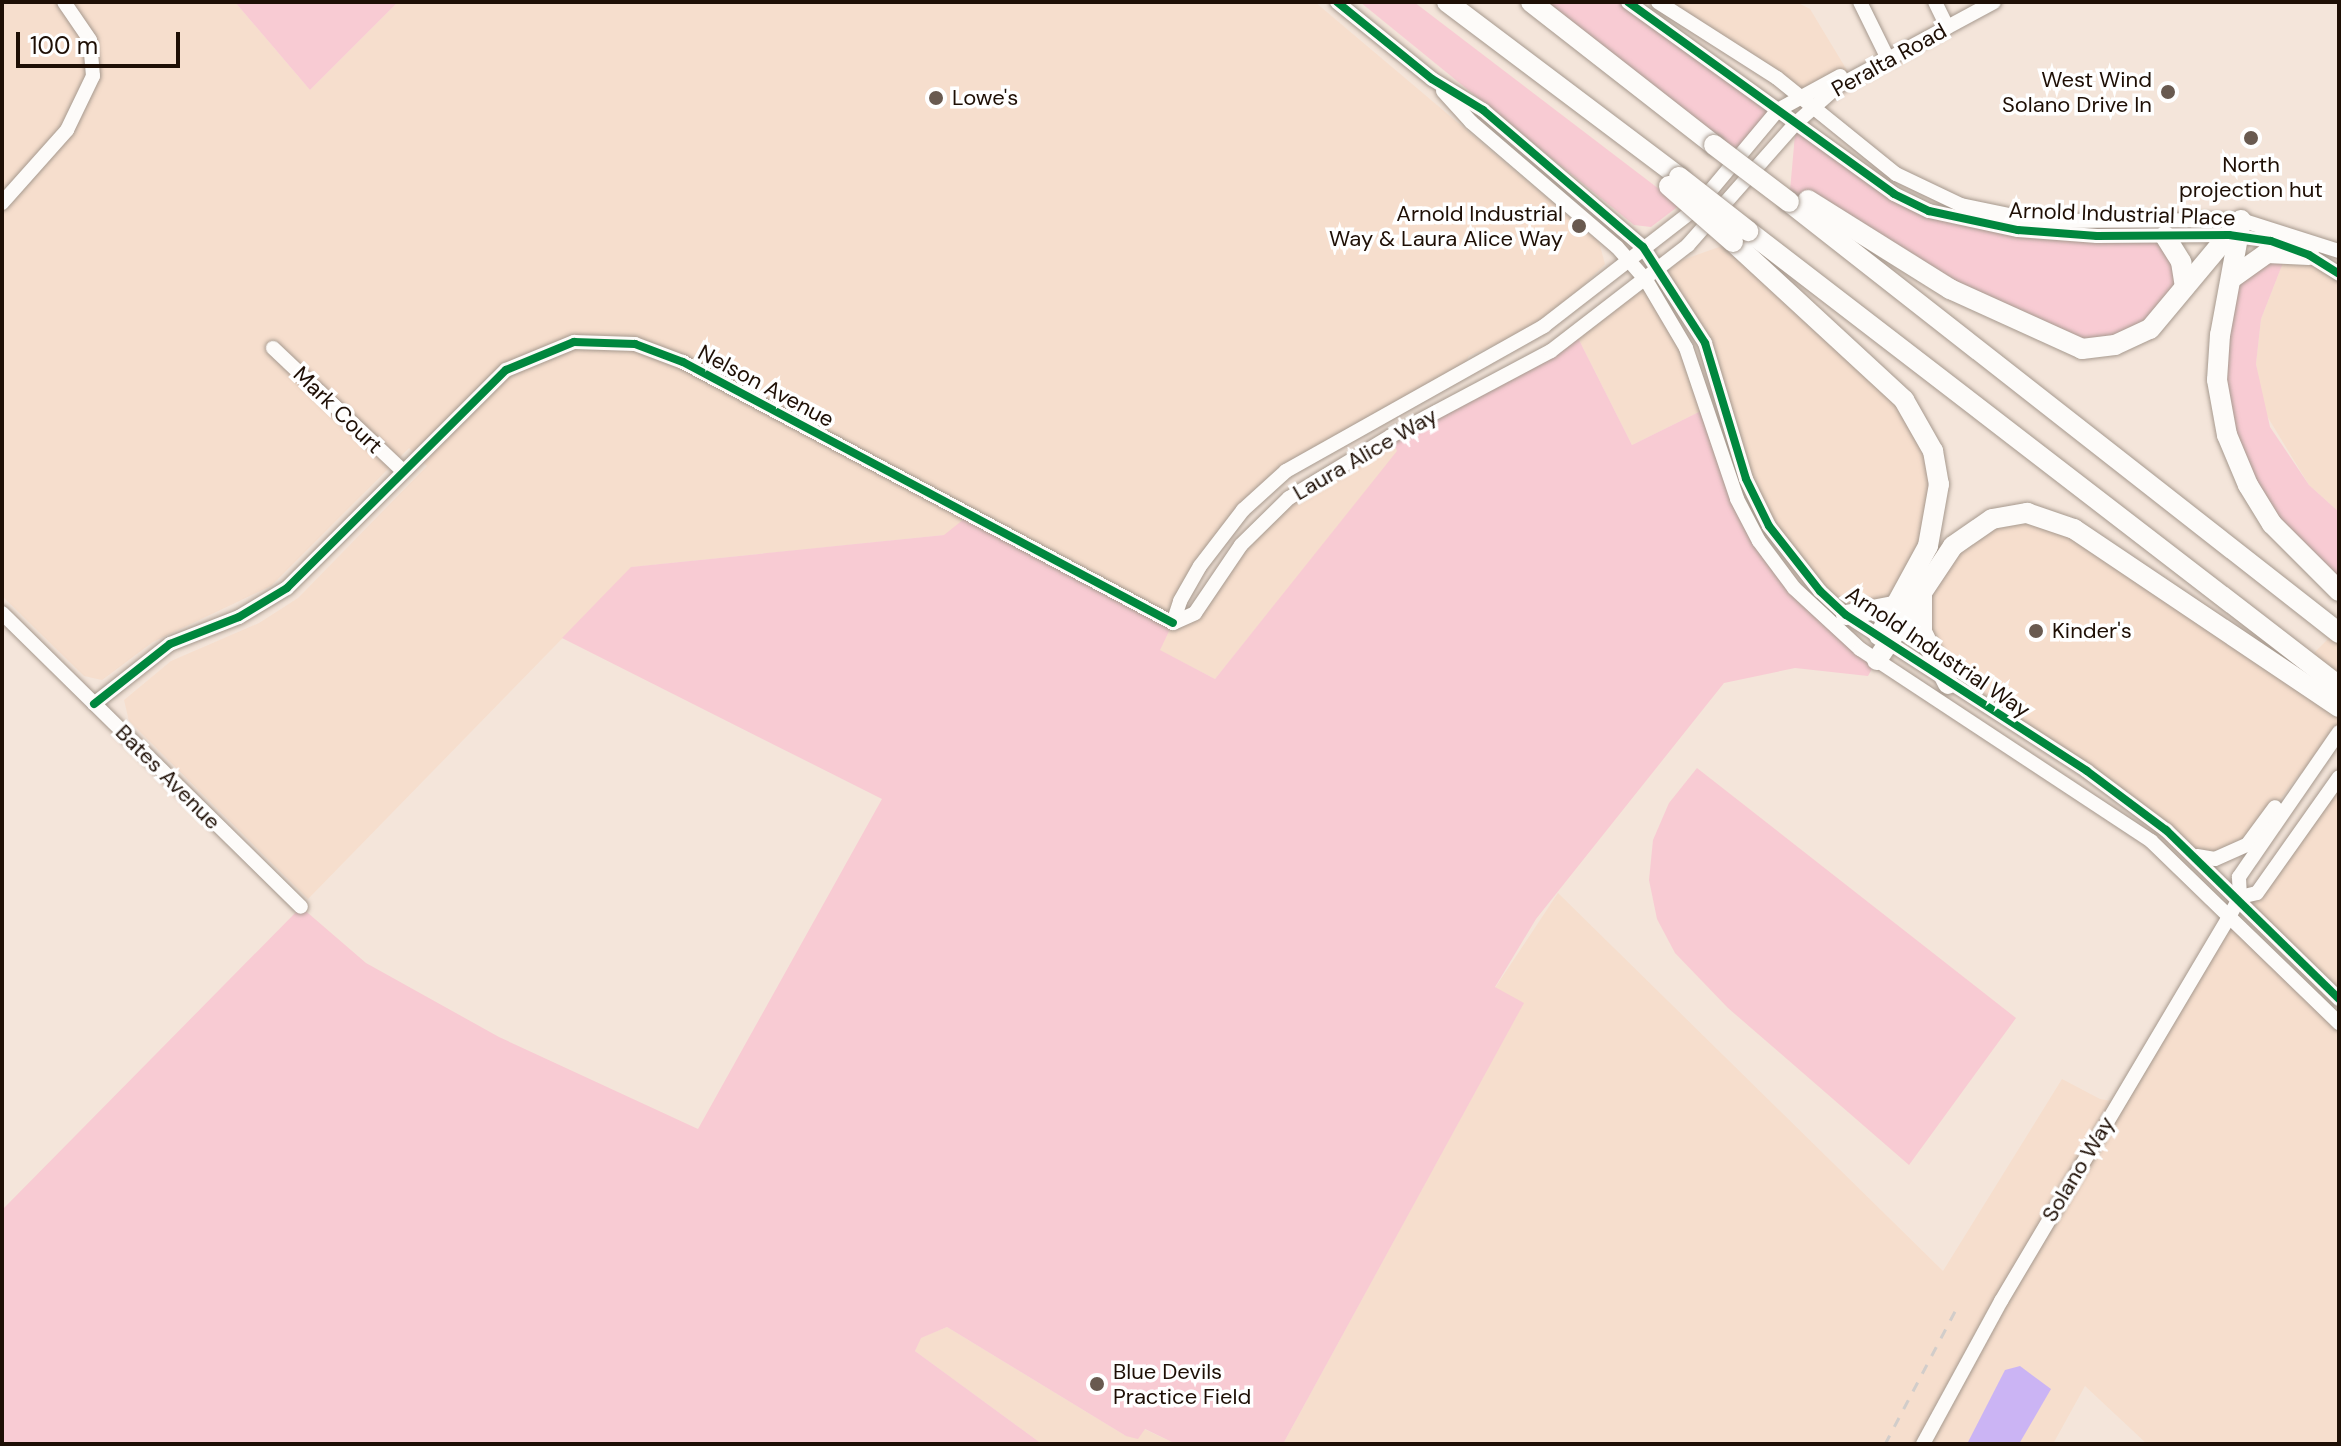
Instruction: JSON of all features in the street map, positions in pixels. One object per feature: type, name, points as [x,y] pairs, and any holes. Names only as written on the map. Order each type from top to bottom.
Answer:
[{"type":"highway","points":[[1447,2],[1740,236],[2291,662],[2339,707]]},
{"type":"highway","points":[[1531,2],[1718,148],[1794,198],[1950,289],[2066,346],[2097,348],[2134,339],[2161,320],[2185,287],[2236,230]]},
{"type":"highway","points":[[1794,198],[2333,628]]},
{"type":"highway","points":[[2236,230],[2232,278],[2220,335],[2217,380],[2232,448],[2272,524],[2339,591]]},
{"type":"highway","points":[[1740,236],[1904,400],[1921,424],[1939,484],[1936,520],[1928,546],[1893,606],[1881,647]]},
{"type":"highway","points":[[2165,236],[2181,262],[2185,287]]},
{"type":"highway","points":[[2232,278],[2267,253],[2309,255]]},
{"type":"highway","points":[[1881,647],[1953,546],[1973,529],[2009,515],[2052,519],[2291,662],[2339,686]]},
{"type":"highway","points":[[1922,590],[1922,632],[1948,684]]},
{"type":"highway","points":[[1846,615],[1893,606]]},
{"type":"street","points":[[2,203],[67,130],[93,76],[90,40],[64,2]]},
{"type":"street","name":"Arnold Industrial Way","points":[[1337,2],[1432,79],[1483,110],[1643,247],[1660,268],[1705,343],[1746,479],[1769,526],[1820,591],[1881,647],[2151,841],[2339,1023]]},
{"type":"street","name":"Arnold Industrial Place","points":[[1628,2],[1894,194],[1929,211],[2018,230],[2165,236],[2236,230],[2309,255],[2339,274]]},
{"type":"street","name":"Arnold Industrial Place","points":[[1658,2],[1805,102],[1896,174],[1997,216],[2038,221],[2236,230],[2339,251]]},
{"type":"street","points":[[1860,2],[1886,55]]},
{"type":"street","points":[[1935,2],[1945,23]]},
{"type":"street","name":"Peralta Road","points":[[1945,23],[1975,2]]},
{"type":"street","name":"Peralta Road","points":[[1643,247],[1696,208],[1778,110],[1805,102],[1945,23],[1994,2]]},
{"type":"street","name":"Arnold Industrial Way","points":[[1432,79],[1471,122],[1627,258],[1646,280],[1686,348],[1737,499],[1759,541],[1815,609],[1948,684],[2087,771],[2197,856],[2339,999]]},
{"type":"street","name":"Peralta Road","points":[[1660,268],[1714,219],[1796,123],[1805,102]]},
{"type":"street","name":"Laura Alice Way","points":[[1173,623],[1180,601],[1208,556],[1243,510],[1286,471],[1544,326],[1643,247]]},
{"type":"street","name":"Laura Alice Way","points":[[1173,623],[1195,613],[1241,545],[1301,489],[1551,351],[1660,268]]},
{"type":"street","name":"Nelson Avenue","points":[[94,704],[170,644],[277,596],[506,370],[529,357],[574,342],[635,344],[707,374],[1173,623]]},
{"type":"street","name":"Mark Court","points":[[273,348],[403,471]]},
{"type":"street","name":"Bates Avenue","points":[[2,613],[301,907]]},
{"type":"street","name":"Solano Way","points":[[1923,1444],[2008,1289],[2230,915],[2240,897],[2239,877],[2339,732]]},
{"type":"street","points":[[2197,856],[2215,859],[2247,845],[2297,777],[2311,771]]},
{"type":"street","name":"Solano Way","points":[[2240,897],[2257,893],[2339,777]]},
{"type":"shaded area","points":[[2,2],[235,2],[310,90],[398,2],[1315,2],[1599,242],[1605,264],[1562,307],[1522,333],[1469,356],[1456,378],[1322,448],[1229,528],[1174,622],[1195,613],[1266,518],[1391,436],[1398,451],[1215,679],[1159,650],[1173,624],[944,535],[632,567],[308,899],[129,721],[124,700],[171,661],[259,623],[298,598],[427,466],[409,448],[271,586],[153,642],[102,680],[84,676],[2,596]]},
{"type":"shaded area","points":[[235,2],[398,2],[310,90]]},
{"type":"shaded area","points":[[1360,2],[1414,2],[1680,205],[1651,227],[1634,225]]},
{"type":"shaded area","points":[[1528,2],[1628,2],[1778,110],[1738,157]]},
{"type":"shaded area","points":[[1658,2],[1796,2],[1810,9],[1848,72],[1800,97]]},
{"type":"shaded area","points":[[1796,123],[1894,194],[1972,223],[2165,236],[2185,287],[2161,320],[2097,348],[1789,202]]},
{"type":"shaded area","points":[[1733,242],[1921,424],[1936,520],[1893,606],[1846,615],[1769,526],[1719,387],[1660,268]]},
{"type":"shaded area","points":[[2288,250],[2339,274],[2339,512],[2309,485],[2264,411],[2256,364],[2261,319]]},
{"type":"shaded area","points":[[2288,250],[2261,319],[2256,364],[2270,427],[2309,485],[2339,512],[2339,591],[2295,550],[2237,462],[2220,335],[2247,263]]},
{"type":"shaded area","points":[[1646,280],[1707,408],[1632,445],[1575,332]]},
{"type":"shaded area","points":[[1575,332],[1632,445],[1707,408],[1737,499],[1794,588],[1877,660],[1868,676],[1795,668],[1724,683],[1536,919],[1495,987],[1524,1003],[1283,1444],[1176,1444],[1145,1429],[1138,1439],[1126,1436],[947,1327],[921,1338],[915,1351],[1042,1444],[2,1444],[2,1210],[301,907],[366,963],[499,1037],[698,1129],[882,799],[562,638],[631,567],[944,535],[969,515],[1173,623],[1160,650],[1215,679],[1397,451],[1391,436]]},
{"type":"shaded area","points":[[2052,519],[2293,674],[2339,628],[2339,732],[2311,771],[2297,777],[2247,845],[2197,856],[2166,830],[1948,684],[1930,657],[1931,575],[1973,529]]},
{"type":"shaded area","points":[[1697,768],[2016,1018],[1909,1165],[1728,1008],[1675,953],[1657,919],[1649,880],[1653,840],[1669,803]]},
{"type":"shaded area","points":[[2339,777],[2339,999],[2240,897],[2257,893]]},
{"type":"shaded area","points":[[1558,893],[1943,1271],[2062,1079],[2100,1099],[2118,1102],[2230,915],[2339,1023],[2339,1444],[2147,1444],[2085,1386],[2053,1444],[1283,1444],[1523,1004],[1495,988]]},
{"type":"shaded area","points":[[947,1327],[1126,1436],[1144,1429],[1176,1444],[1042,1444],[915,1351],[920,1338]]},
{"type":"shaded area","points":[[2020,1366],[2051,1389],[2019,1444],[1967,1444],[2005,1370]]},
{"type":"railway","points":[[1885,1444],[1955,1311]]},
{"type":"cycle path","points":[[1337,2],[1432,79],[1483,110],[1643,247],[1705,343],[1746,479],[1769,526],[1820,591],[1846,615],[2087,771],[2166,830],[2339,999]]},
{"type":"cycle path","points":[[1628,2],[1894,194],[1929,211],[2018,230],[2097,236],[2229,235],[2271,241],[2309,255],[2339,274]]},
{"type":"cycle path","points":[[94,704],[170,644],[239,617],[287,588],[506,370],[574,342],[635,344],[683,362],[1173,623]]},
{"type":"place","name":"West Wind Solano Drive In","points":[[2168,92]]},
{"type":"place","name":"Lowe's","points":[[936,98]]},
{"type":"place","name":"North projection hut","points":[[2251,138]]},
{"type":"place","name":"Arnold Industrial Way & Laura Alice Way","points":[[1579,226]]},
{"type":"place","name":"Kinder's","points":[[2036,631]]},
{"type":"place","name":"Blue Devils Practice Field","points":[[1097,1384]]}]
